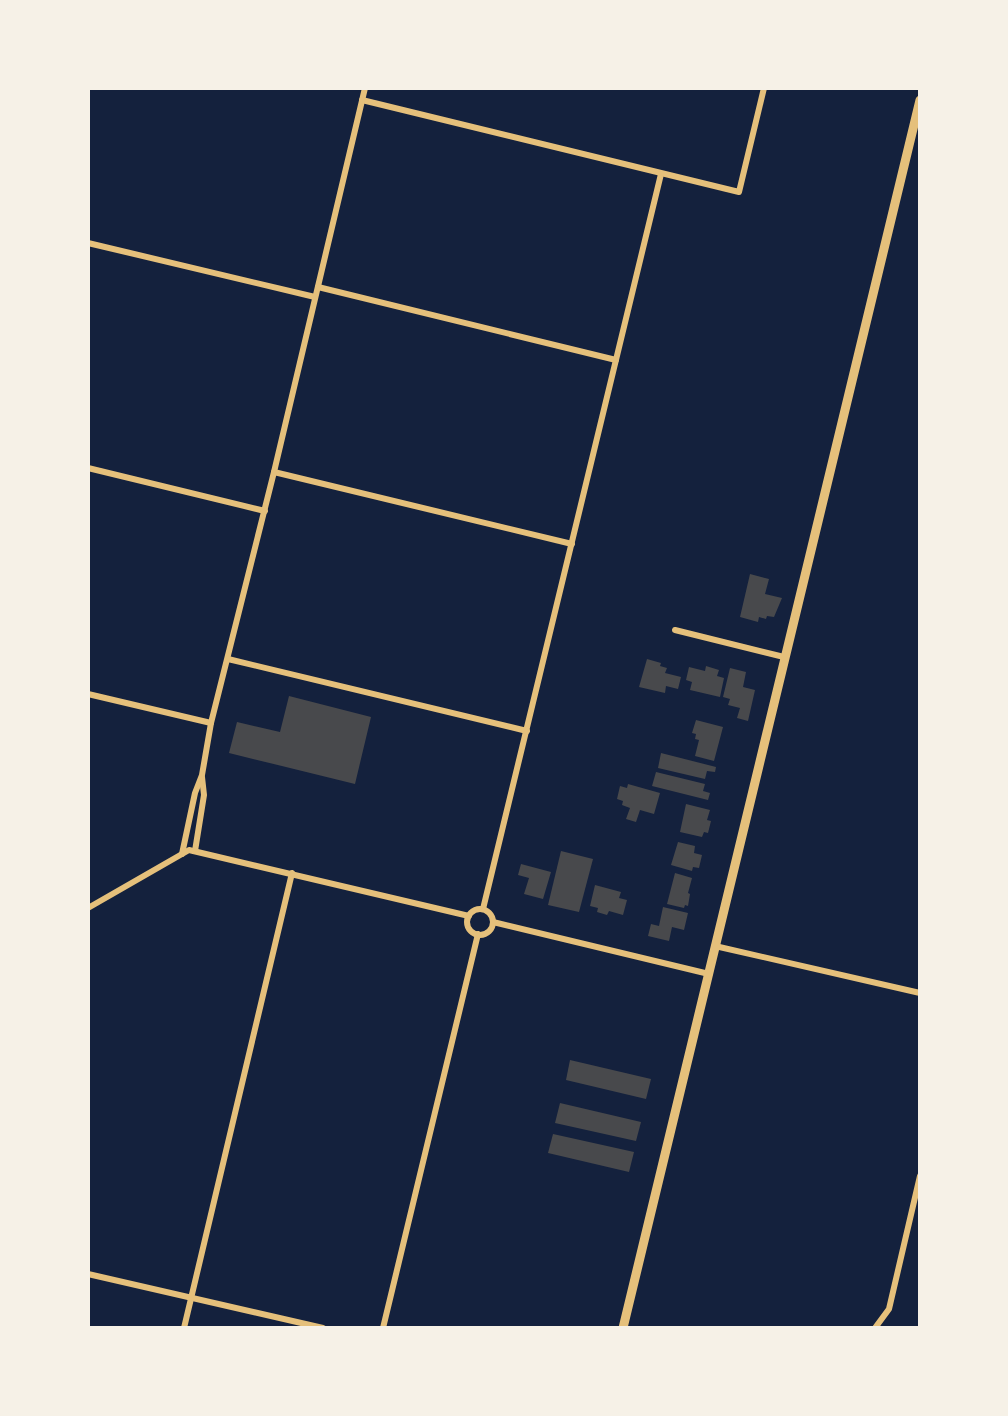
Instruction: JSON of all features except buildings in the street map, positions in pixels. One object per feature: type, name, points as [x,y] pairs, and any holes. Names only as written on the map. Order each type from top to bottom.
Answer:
[{"type":"street","points":[[182,854],[195,793],[202,775],[211,723],[265,511],[364,88]]},
{"type":"street","points":[[362,100],[739,192],[764,88]]},
{"type":"street","points":[[623,1328],[920,100]]},
{"type":"street","points":[[483,909],[661,174]]},
{"type":"street","points":[[88,243],[315,297]]},
{"type":"street","points":[[318,287],[616,360]]},
{"type":"street","points":[[88,468],[265,511]]},
{"type":"street","points":[[274,472],[572,544]]},
{"type":"street","points":[[675,630],[784,657]]},
{"type":"street","points":[[228,659],[527,731]]},
{"type":"street","points":[[88,694],[211,723]]},
{"type":"street","points":[[195,851],[204,795],[202,775]]},
{"type":"street","points":[[88,908],[189,850],[469,916]]},
{"type":"street","points":[[184,1328],[292,873]]},
{"type":"street","points":[[483,909],[490,914],[493,922],[490,930],[478,934],[470,929],[468,921],[469,916],[475,910],[483,909]]},
{"type":"street","points":[[493,922],[709,974]]},
{"type":"street","points":[[383,1328],[478,934]]},
{"type":"street","points":[[715,946],[920,993]]},
{"type":"street","points":[[875,1328],[889,1309],[920,1176]]},
{"type":"street","points":[[88,1274],[323,1328]]}]
